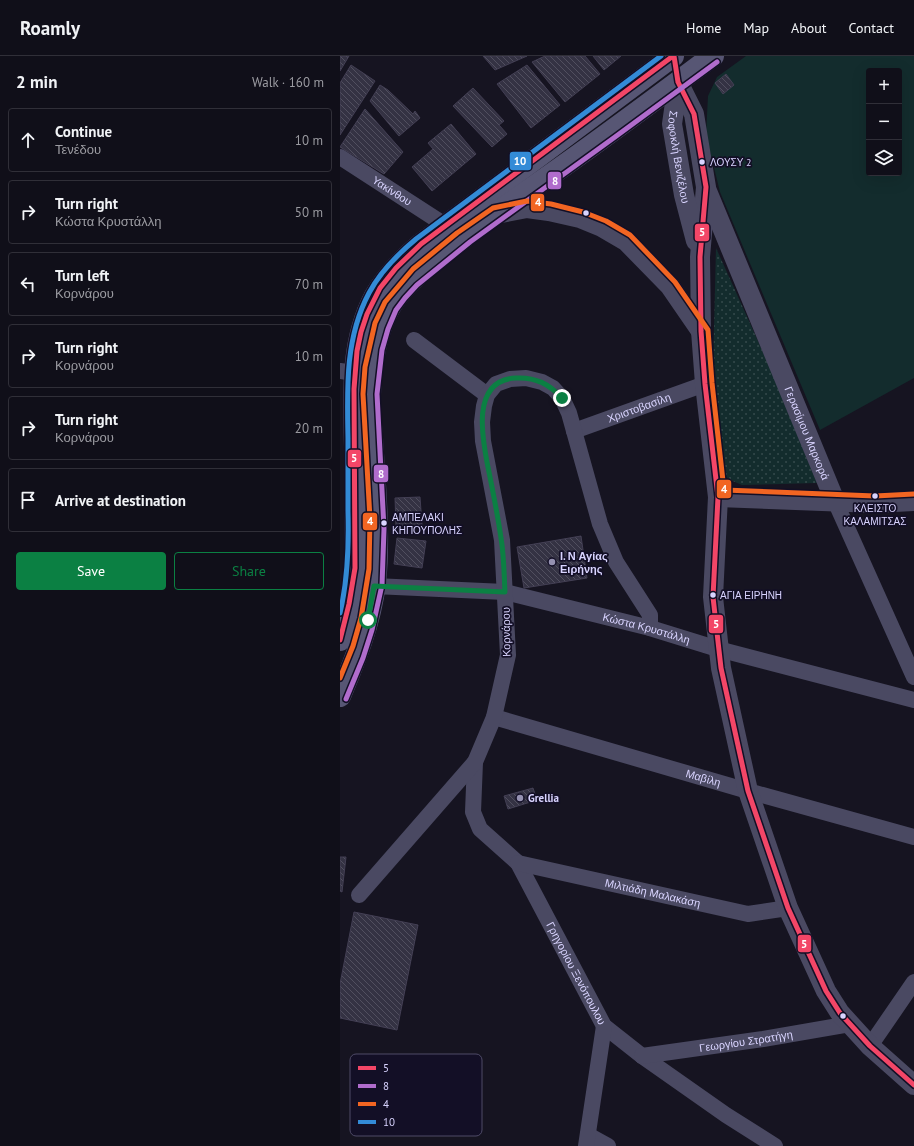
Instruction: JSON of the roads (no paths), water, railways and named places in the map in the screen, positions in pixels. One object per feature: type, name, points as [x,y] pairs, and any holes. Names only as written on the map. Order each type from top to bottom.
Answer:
[{"type":"main road","points":[[340,640],[348,615],[345,600],[355,568],[355,371],[359,341],[365,320],[375,297],[382,285],[402,260],[445,225],[673,56]]},
{"type":"main road","points":[[355,371],[382,325],[391,306],[418,274],[462,238],[713,56]]},
{"type":"main road","points":[[340,696],[360,648],[368,620],[374,586],[377,526],[370,395],[355,371]]},
{"type":"street","name":"Σοφοκλή Βενιζέλου","points":[[673,56],[678,82],[694,114],[706,187],[700,257],[701,332],[705,384],[718,497],[713,596],[718,649],[748,791],[788,908],[826,991],[840,1012],[870,1046],[914,1086]]},
{"type":"street","name":"Σοφοκλή Βενιζέλου","points":[[678,82],[672,124],[684,195],[700,257]]},
{"type":"street","name":"Υακίνθου","points":[[340,157],[445,225]]},
{"type":"street","name":"Γερασίμου Μαρκορά","points":[[706,187],[835,502],[914,677]]},
{"type":"street","points":[[496,214],[527,208],[549,210],[580,218],[602,227],[626,241],[670,286],[701,332]]},
{"type":"street","points":[[414,340],[487,395],[496,384],[510,379],[526,378],[542,382],[553,388],[562,398],[569,413],[600,524],[616,562],[650,615],[650,628]]},
{"type":"street","name":"Χριστοβασίλη","points":[[574,432],[705,384]]},
{"type":"street","name":"Κορνάρου","points":[[359,895],[475,762],[494,717],[508,655],[502,540],[483,441],[482,422],[487,395]]},
{"type":"street","points":[[718,497],[875,503],[914,501]]},
{"type":"street","points":[[345,600],[374,586]]},
{"type":"street","name":"Κώστα Κρυστάλλη","points":[[374,586],[505,592],[650,628],[718,649],[914,700]]},
{"type":"street","name":"Μαβίλη","points":[[494,717],[748,791],[914,837]]},
{"type":"street","name":"Γρηγορίου Ξενόπουλου","points":[[475,762],[473,812],[480,829],[518,863],[604,1026],[642,1056],[726,1115],[775,1146]]},
{"type":"street","name":"Μιλτιάδη Μαλακάση","points":[[518,863],[748,914],[788,908]]},
{"type":"street","points":[[870,1046],[914,982]]},
{"type":"street","name":"Γεωργίου Στρατήγη","points":[[642,1056],[762,1039],[850,1024]]},
{"type":"street","points":[[604,1026],[587,1140],[608,1146]]},
{"type":"place","name":"ΛΟΥΣΥ 2","points":[[702,162]]},
{"type":"place","name":"ΚΛΕΙΣΤΟ ΚΑΛΑΜΙΤΣΑΣ","points":[[875,496]]},
{"type":"place","name":"ΑΜΠΕΛΑΚΙ ΚΗΠΟΥΠΟΛΗΣ","points":[[384,523]]},
{"type":"place","name":"Ι. Ν Αγίας Ειρήνης","points":[[552,562]]},
{"type":"place","name":"ΑΓΙΑ ΕΙΡΗΝΗ","points":[[713,595]]},
{"type":"place","name":"Grellia","points":[[520,798]]}]
